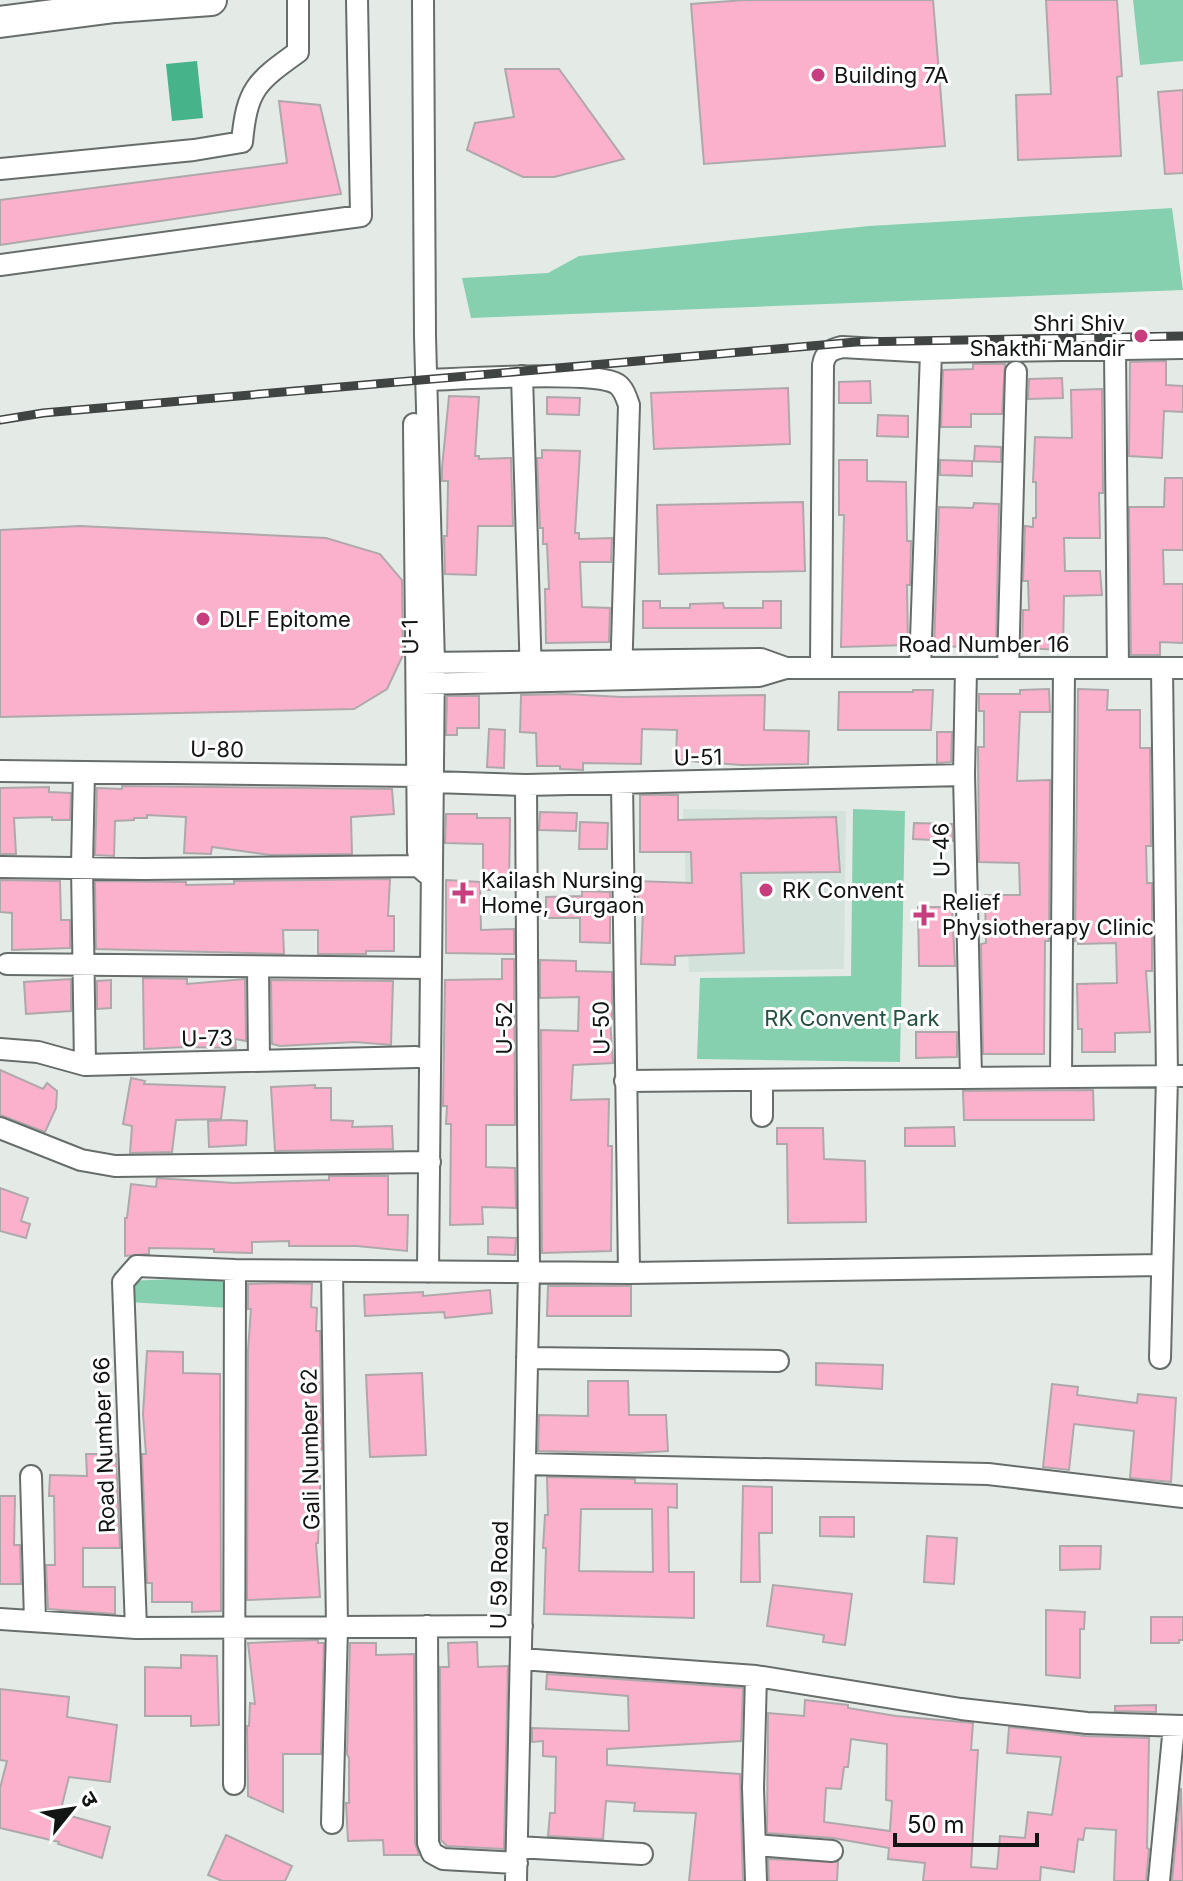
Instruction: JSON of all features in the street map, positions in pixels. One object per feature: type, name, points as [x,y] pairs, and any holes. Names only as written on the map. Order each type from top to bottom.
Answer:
[{"type":"street","points":[[0,22],[115,7],[211,0]]},
{"type":"street","points":[[0,169],[194,150],[242,142],[253,90],[275,68],[298,52],[298,0]]},
{"type":"street","points":[[0,265],[361,216],[357,0]]},
{"type":"street","points":[[411,0],[411,322],[426,673]]},
{"type":"street","name":"U-1","points":[[421,1272],[427,380],[423,0]]},
{"type":"street","points":[[821,668],[824,356],[842,347],[931,352],[1183,348]]},
{"type":"street","points":[[1115,349],[1118,668]]},
{"type":"street","points":[[920,668],[931,352]]},
{"type":"street","points":[[1008,668],[1016,372]]},
{"type":"street","points":[[522,376],[530,672]]},
{"type":"street","points":[[427,380],[522,376],[615,382],[624,391],[629,405],[621,670]]},
{"type":"street","name":"Road Number 16","points":[[426,673],[621,670],[759,676],[786,668],[1183,668]]},
{"type":"street","name":"U-46","points":[[966,668],[964,775],[971,1078]]},
{"type":"street","points":[[1061,1077],[1064,668]]},
{"type":"street","points":[[1160,1358],[1162,1265],[1175,1076],[1174,783],[1162,668]]},
{"type":"street","name":"U-80","points":[[0,771],[423,783]]},
{"type":"street","points":[[84,772],[85,1065]]},
{"type":"street","name":"U-51","points":[[423,783],[526,785],[964,775]]},
{"type":"street","name":"U-50","points":[[622,783],[629,1273]]},
{"type":"street","name":"U-52","points":[[526,785],[529,1270]]},
{"type":"street","points":[[0,867],[425,871]]},
{"type":"street","points":[[7,964],[423,968]]},
{"type":"street","points":[[258,967],[259,1061]]},
{"type":"street","name":"U-1","points":[[423,968],[416,1057],[424,1162]]},
{"type":"street","name":"U-73","points":[[0,1049],[38,1052],[85,1065],[416,1057]]},
{"type":"street","points":[[625,1081],[1175,1076]]},
{"type":"street","points":[[762,1080],[762,1116]]},
{"type":"street","points":[[0,1128],[81,1160],[115,1166],[424,1162]]},
{"type":"street","points":[[234,1784],[235,1270],[629,1273],[1162,1265]]},
{"type":"street","name":"Road Number 66","points":[[136,1628],[123,1282],[137,1266],[235,1270]]},
{"type":"street","name":"U 59 Road","points":[[517,1864],[529,1270]]},
{"type":"street","name":"Gali Number 62","points":[[332,1271],[337,1627],[332,1823]]},
{"type":"street","points":[[527,1358],[778,1361]]},
{"type":"street","points":[[525,1464],[988,1474],[1183,1497]]},
{"type":"street","points":[[31,1476],[35,1621]]},
{"type":"street","points":[[0,1619],[136,1628],[522,1626]]},
{"type":"street","points":[[427,1626],[428,1843],[432,1853],[443,1859],[517,1864],[642,1854]]},
{"type":"street","points":[[521,1659],[756,1676],[961,1709],[1087,1723],[1178,1726],[1159,1881]]},
{"type":"street","points":[[756,1676],[753,1788],[756,1881]]},
{"type":"street","points":[[756,1845],[832,1851]]},
{"type":"shaded area","points":[[197,61],[203,118],[172,121],[166,64]]},
{"type":"shaded area","name":"RK Convent","points":[[683,809],[846,811],[844,969],[689,972]]},
{"type":"green space","points":[[1133,0],[1183,0],[1183,61],[1140,65]]},
{"type":"green space","points":[[1172,208],[1183,290],[471,318],[462,278],[548,273],[579,256],[869,226]]},
{"type":"green space","name":"RK Convent Park","points":[[853,809],[905,811],[900,1062],[697,1059],[700,978],[851,976]]},
{"type":"green space","points":[[228,1277],[230,1308],[127,1302],[124,1281]]},
{"type":"building","name":"Building 7A","points":[[745,0],[933,0],[945,146],[704,164],[691,4]]},
{"type":"building","points":[[1046,0],[1117,0],[1122,76],[1117,77],[1121,156],[1018,160],[1016,95],[1051,94]]},
{"type":"building","points":[[505,69],[559,69],[624,159],[554,177],[523,177],[467,150],[475,123],[514,117]]},
{"type":"building","points":[[1183,90],[1183,173],[1165,174],[1158,92]]},
{"type":"building","points":[[279,101],[320,105],[341,194],[0,245],[0,200],[287,163]]},
{"type":"building","points":[[1166,361],[1166,385],[1183,386],[1183,412],[1164,411],[1162,458],[1129,456],[1130,362]]},
{"type":"building","points":[[973,364],[1005,364],[1002,414],[971,414],[971,427],[941,427],[943,370],[973,369]]},
{"type":"building","points":[[1062,378],[1063,398],[1028,399],[1029,379]]},
{"type":"building","points":[[870,381],[871,403],[839,403],[839,382]]},
{"type":"building","points":[[788,388],[790,444],[654,449],[651,393]]},
{"type":"building","points":[[1102,389],[1100,538],[1064,538],[1065,571],[1100,571],[1102,595],[1064,596],[1063,650],[1022,648],[1023,610],[1029,610],[1028,581],[1023,581],[1025,526],[1033,527],[1033,518],[1036,518],[1036,482],[1033,482],[1035,437],[1072,438],[1071,390]]},
{"type":"building","points":[[449,396],[479,397],[475,456],[479,459],[511,458],[513,526],[478,526],[476,575],[445,574],[448,481],[442,481],[442,468]]},
{"type":"building","points":[[547,397],[580,398],[579,415],[547,414]]},
{"type":"building","points":[[878,415],[908,416],[908,437],[877,436]]},
{"type":"building","points":[[975,446],[1001,447],[1001,462],[974,461]]},
{"type":"building","points":[[542,450],[580,451],[575,533],[579,533],[579,539],[612,538],[611,562],[580,562],[582,607],[610,608],[609,642],[546,643],[545,589],[549,589],[547,544],[543,544],[543,528],[540,528],[537,458],[542,458]]},
{"type":"building","points":[[839,460],[867,460],[867,481],[906,482],[907,541],[911,541],[910,585],[907,585],[908,645],[841,647],[844,515],[839,515]]},
{"type":"building","points":[[940,460],[972,461],[972,476],[940,475]]},
{"type":"building","points":[[1165,478],[1183,478],[1183,550],[1163,550],[1164,584],[1183,584],[1183,643],[1160,642],[1160,655],[1131,655],[1129,507],[1164,507]]},
{"type":"building","points":[[803,502],[805,571],[659,574],[657,505]]},
{"type":"building","points":[[974,503],[999,504],[996,646],[934,647],[939,507],[973,508]]},
{"type":"building","name":"DLF Epitome","points":[[80,526],[326,538],[380,554],[402,580],[403,655],[387,689],[354,709],[0,717],[0,530]]},
{"type":"building","points":[[643,601],[660,601],[660,608],[723,603],[724,608],[763,608],[763,601],[781,601],[781,628],[643,628]]},
{"type":"building","points":[[1049,689],[1050,712],[1020,712],[1017,781],[1050,780],[1049,941],[1045,941],[1044,1054],[983,1054],[981,944],[986,943],[985,895],[1020,895],[1019,863],[979,862],[978,747],[984,747],[984,711],[979,711],[979,694],[1020,694],[1020,690]]},
{"type":"building","points":[[1078,689],[1108,690],[1107,710],[1140,710],[1140,748],[1150,748],[1151,846],[1146,846],[1147,883],[1152,883],[1152,971],[1146,971],[1150,1032],[1115,1033],[1115,1052],[1082,1052],[1082,1029],[1078,1029],[1077,984],[1117,983],[1116,943],[1078,944],[1078,940],[1075,941]]},
{"type":"building","points":[[933,690],[931,730],[838,730],[839,692]]},
{"type":"building","points":[[521,695],[622,697],[765,695],[764,730],[809,731],[808,764],[741,765],[676,760],[677,730],[642,729],[641,764],[583,763],[583,770],[537,766],[536,733],[520,732]]},
{"type":"building","points":[[447,696],[479,696],[479,728],[457,728],[457,735],[446,735]]},
{"type":"building","points":[[489,729],[505,730],[504,768],[487,767]]},
{"type":"building","points":[[937,732],[952,732],[951,762],[937,763]]},
{"type":"building","points":[[122,786],[392,789],[394,814],[351,817],[352,854],[270,855],[212,847],[211,854],[184,853],[186,817],[147,815],[147,818],[115,821],[114,856],[95,855],[97,788],[122,789]]},
{"type":"building","points":[[49,787],[49,792],[71,793],[70,820],[14,818],[16,854],[0,854],[0,788]]},
{"type":"building","points":[[640,795],[678,795],[678,820],[836,817],[840,872],[741,873],[744,953],[675,956],[675,965],[641,964],[643,908],[639,908],[636,881],[692,883],[691,852],[640,852]]},
{"type":"building","points":[[540,812],[577,813],[576,831],[539,830]]},
{"type":"building","points":[[446,814],[510,818],[509,890],[483,890],[483,844],[445,843]]},
{"type":"building","points":[[580,822],[608,823],[607,849],[579,849]]},
{"type":"building","points":[[914,823],[952,824],[953,841],[913,839]]},
{"type":"building","points":[[390,879],[388,916],[394,916],[394,951],[318,954],[318,930],[283,930],[284,954],[96,949],[95,881],[186,882],[186,885],[234,884],[234,881]]},
{"type":"building","points":[[0,880],[60,881],[61,920],[70,920],[70,948],[12,950],[12,913],[0,912]]},
{"type":"building","points":[[446,880],[480,882],[481,930],[514,929],[514,954],[446,953]]},
{"type":"building","points":[[582,891],[610,892],[610,943],[580,942],[580,918],[546,918],[546,897],[582,896]]},
{"type":"building","points":[[918,907],[952,907],[955,966],[919,966]]},
{"type":"building","points":[[502,959],[514,959],[515,1125],[486,1125],[486,1167],[515,1168],[516,1208],[482,1207],[483,1224],[450,1225],[451,1124],[446,1124],[447,1106],[443,1106],[445,980],[502,979]]},
{"type":"building","points":[[540,960],[576,961],[576,971],[612,972],[610,1019],[613,1063],[573,1065],[571,1100],[609,1099],[611,1251],[542,1253],[541,1030],[578,1031],[579,997],[540,998]]},
{"type":"building","points":[[143,978],[187,979],[187,984],[245,979],[246,1041],[235,1039],[236,1048],[144,1049]]},
{"type":"building","points":[[71,979],[71,1011],[26,1014],[24,982]]},
{"type":"building","points":[[111,980],[111,1008],[97,1009],[97,981]]},
{"type":"building","points":[[271,980],[393,981],[391,1045],[355,1042],[272,1044]]},
{"type":"building","points":[[916,1032],[957,1032],[957,1057],[916,1058]]},
{"type":"building","points":[[0,1070],[43,1089],[47,1083],[57,1091],[56,1108],[45,1132],[0,1115]]},
{"type":"building","points":[[131,1078],[145,1081],[144,1084],[225,1087],[221,1119],[176,1120],[172,1152],[130,1153],[132,1126],[123,1124]]},
{"type":"building","points":[[315,1085],[315,1088],[331,1088],[331,1120],[353,1121],[352,1127],[392,1126],[393,1149],[275,1151],[271,1087]]},
{"type":"building","points":[[1093,1090],[1094,1120],[964,1120],[963,1091]]},
{"type":"building","points":[[208,1121],[247,1121],[246,1145],[209,1147]]},
{"type":"building","points":[[954,1127],[955,1146],[905,1146],[905,1128]]},
{"type":"building","points":[[777,1128],[823,1128],[824,1159],[865,1161],[866,1222],[788,1223],[787,1144],[777,1144]]},
{"type":"building","points":[[329,1176],[388,1176],[388,1215],[408,1215],[407,1251],[357,1246],[289,1246],[289,1241],[252,1242],[252,1253],[149,1248],[149,1254],[125,1256],[125,1218],[131,1184],[156,1187],[157,1178],[234,1183],[329,1180]]},
{"type":"building","points":[[0,1188],[28,1198],[21,1221],[30,1224],[26,1238],[0,1231]]},
{"type":"building","points":[[488,1237],[516,1238],[515,1255],[488,1254]]},
{"type":"building","points":[[248,1284],[312,1284],[311,1307],[317,1308],[316,1331],[320,1331],[322,1450],[318,1450],[320,1487],[316,1543],[320,1597],[247,1600],[248,1350],[251,1309],[248,1309]]},
{"type":"building","points":[[548,1286],[631,1286],[631,1316],[547,1316]]},
{"type":"building","points":[[490,1290],[492,1313],[445,1318],[444,1312],[365,1316],[364,1295],[423,1292],[423,1296]]},
{"type":"building","points":[[147,1351],[183,1352],[183,1373],[220,1374],[221,1611],[192,1612],[192,1602],[152,1602],[152,1583],[147,1583],[142,1454],[146,1454],[143,1414]]},
{"type":"building","points":[[816,1363],[883,1365],[882,1389],[816,1385]]},
{"type":"building","points":[[422,1373],[426,1455],[370,1457],[366,1375]]},
{"type":"building","points":[[588,1381],[628,1381],[629,1415],[666,1415],[668,1451],[538,1451],[539,1415],[588,1416]]},
{"type":"building","points":[[1052,1384],[1078,1387],[1077,1395],[1137,1403],[1138,1394],[1176,1398],[1171,1482],[1130,1478],[1134,1431],[1074,1424],[1069,1470],[1043,1467]]},
{"type":"building","points":[[86,1454],[116,1454],[120,1548],[83,1548],[83,1587],[115,1587],[115,1614],[48,1609],[46,1565],[55,1565],[54,1496],[49,1496],[50,1475],[87,1476]]},
{"type":"building","points":[[547,1477],[635,1479],[635,1483],[677,1484],[677,1508],[668,1507],[669,1572],[694,1572],[694,1618],[544,1614],[546,1548],[543,1548],[545,1515],[548,1515]],"holes":[[[581,1509],[652,1509],[653,1572],[579,1571]]]},
{"type":"building","points":[[743,1486],[772,1487],[772,1533],[759,1533],[760,1582],[741,1582]]},
{"type":"building","points":[[0,1496],[15,1496],[14,1545],[20,1545],[21,1584],[0,1584]]},
{"type":"building","points":[[820,1517],[854,1517],[854,1537],[820,1536]]},
{"type":"building","points":[[927,1536],[957,1538],[954,1584],[924,1582]]},
{"type":"building","points":[[1060,1546],[1101,1546],[1100,1569],[1060,1570]]},
{"type":"building","points":[[773,1585],[852,1594],[845,1645],[823,1642],[824,1635],[767,1626]]},
{"type":"building","points":[[1046,1610],[1085,1612],[1084,1629],[1080,1629],[1080,1678],[1046,1675]]},
{"type":"building","points":[[1151,1617],[1183,1617],[1183,1640],[1179,1643],[1151,1643]]},
{"type":"building","points":[[318,1640],[318,1643],[324,1643],[321,1754],[283,1754],[283,1812],[248,1796],[247,1726],[250,1703],[255,1704],[248,1643]]},
{"type":"building","points":[[477,1642],[478,1667],[508,1666],[504,1849],[447,1846],[441,1840],[440,1667],[449,1667],[448,1643]]},
{"type":"building","points":[[350,1643],[376,1643],[376,1655],[414,1654],[415,1843],[419,1855],[384,1855],[383,1840],[348,1841]]},
{"type":"building","points":[[181,1655],[217,1656],[219,1725],[191,1726],[191,1716],[145,1716],[145,1667],[181,1668]]},
{"type":"building","points":[[547,1674],[743,1688],[741,1741],[607,1749],[607,1765],[740,1774],[743,1881],[689,1881],[696,1813],[634,1811],[635,1803],[606,1801],[603,1839],[548,1836],[550,1813],[555,1813],[556,1757],[543,1756],[543,1741],[532,1742],[532,1728],[629,1731],[628,1696],[546,1689]]},
{"type":"building","points":[[0,1689],[69,1697],[67,1717],[117,1725],[110,1782],[69,1777],[60,1813],[110,1827],[102,1858],[59,1842],[0,1828],[0,1788],[7,1761],[0,1760]]},
{"type":"building","points":[[805,1700],[848,1705],[848,1708],[896,1716],[973,1723],[971,1750],[978,1750],[971,1867],[997,1869],[1000,1836],[1025,1838],[1028,1812],[1052,1815],[1061,1757],[1007,1753],[1009,1727],[1086,1736],[1149,1738],[1146,1881],[1114,1881],[1116,1830],[1085,1828],[1083,1840],[1078,1839],[1074,1872],[1041,1867],[1040,1881],[923,1881],[925,1863],[888,1859],[889,1848],[833,1838],[767,1833],[768,1713],[804,1716]],"holes":[[[851,1739],[887,1744],[886,1800],[892,1801],[890,1831],[824,1822],[826,1788],[841,1789],[844,1767],[848,1767]]]},
{"type":"building","points":[[1156,1705],[1156,1712],[1115,1711],[1115,1706]]},
{"type":"building","points":[[1181,1788],[1183,1881],[1172,1881]]},
{"type":"building","points":[[226,1835],[292,1866],[285,1881],[222,1881],[208,1875]]},
{"type":"building","points":[[768,1859],[838,1862],[837,1881],[769,1881]]},
{"type":"railway","points":[[0,420],[43,413],[856,342],[1183,336]]},
{"type":"place","name":"Building 7A","points":[[818,75]]},
{"type":"place","name":"Shri Shiv Shakthi Mandir","points":[[1141,336]]},
{"type":"place","name":"DLF Epitome","points":[[203,619]]},
{"type":"place","name":"RK Convent","points":[[766,890]]},
{"type":"place","name":"Kailash Nursing Home, Gurgaon","points":[[463,893]]},
{"type":"place","name":"Relief Physiotherapy Clinic","points":[[924,915]]}]
